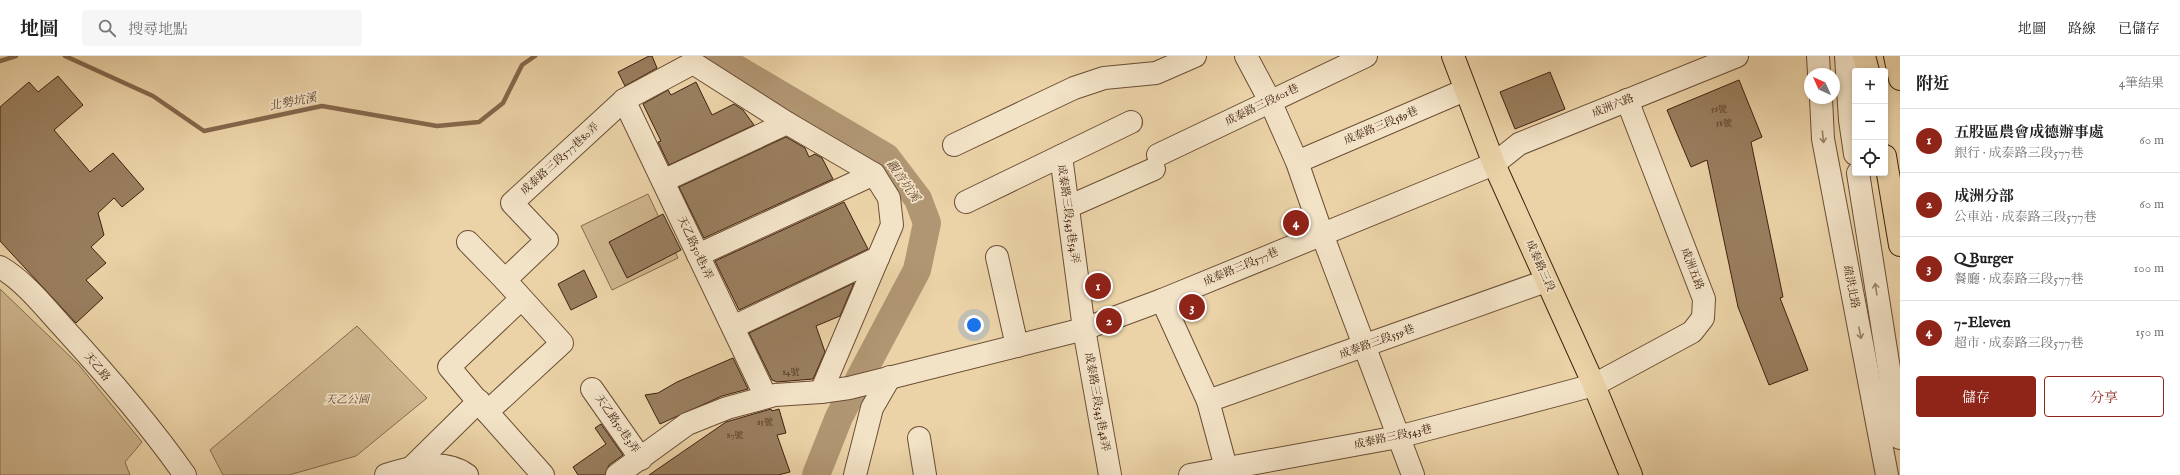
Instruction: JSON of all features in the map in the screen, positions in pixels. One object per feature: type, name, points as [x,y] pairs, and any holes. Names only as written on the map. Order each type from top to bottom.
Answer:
[{"type":"main road","name":"成泰路三段","points":[[1453,56],[1494,164],[1594,385],[1630,475]]},
{"type":"main road","points":[[1864,56],[1867,68]]},
{"type":"main road","points":[[1894,56],[1900,79]]},
{"type":"main road","points":[[1888,174],[1900,245]]},
{"type":"street","points":[[954,145],[1074,88],[1104,78],[1156,73],[1195,56]]},
{"type":"street","points":[[1246,56],[1270,101],[1297,162],[1322,234],[1413,475]]},
{"type":"street","name":"成泰路三段601巷","points":[[1068,207],[1270,101],[1366,56]]},
{"type":"street","name":"成洲六路","points":[[1494,164],[1519,144],[1737,56]]},
{"type":"street","points":[[1818,56],[1819,68]]},
{"type":"street","points":[[1846,56],[1850,120],[1853,140]]},
{"type":"street","points":[[617,475],[641,459],[687,424],[726,408],[775,395],[821,392],[892,225],[890,198],[874,174],[787,123],[693,63],[624,100]]},
{"type":"street","name":"成泰路三段589巷","points":[[1297,162],[1465,90]]},
{"type":"street","name":"天乙路50巷1弄","points":[[624,100],[766,397]]},
{"type":"street","name":"成泰路三段577巷80弄","points":[[505,280],[547,240],[512,203],[624,100]]},
{"type":"street","name":"成洲五路","points":[[1594,385],[1692,332],[1703,318],[1704,299],[1627,100]]},
{"type":"street","name":"疏洪北路","points":[[1821,104],[1823,139],[1887,475]]},
{"type":"street","points":[[1060,156],[1131,122]]},
{"type":"street","points":[[663,181],[787,123]]},
{"type":"street","name":"成泰路三段543巷54弄","points":[[966,202],[1060,156],[1084,329]]},
{"type":"street","name":"成泰路三段577巷","points":[[821,392],[849,388],[1084,329],[1162,300],[1494,164]]},
{"type":"street","points":[[698,255],[874,174]]},
{"type":"street","points":[[1858,176],[1900,438]]},
{"type":"street","points":[[412,467],[483,406],[562,343],[520,300],[505,280],[468,242]]},
{"type":"street","points":[[997,257],[1017,346]]},
{"type":"street","points":[[732,328],[878,258]]},
{"type":"street","name":"天乙路","points":[[0,267],[34,295],[76,341],[163,443],[186,475]]},
{"type":"street","name":"成泰路三段559巷","points":[[1208,401],[1364,347],[1546,281]]},
{"type":"street","points":[[520,300],[449,366],[543,475]]},
{"type":"street","points":[[1162,300],[1208,401],[1228,472]]},
{"type":"street","name":"成泰路三段543巷48弄","points":[[1084,329],[1110,475]]},
{"type":"street","points":[[855,475],[872,408],[890,377]]},
{"type":"street","name":"成泰路三段543巷","points":[[1190,475],[1228,472],[1398,437],[1594,385]]},
{"type":"street","name":"天乙路50巷3弄","points":[[592,389],[641,459]]},
{"type":"street","points":[[919,438],[925,475]]},
{"type":"street","points":[[386,475],[412,467],[441,466],[467,475]]},
{"type":"green space","points":[[648,194],[678,258],[612,290],[581,226]]},
{"type":"green space","points":[[0,289],[79,365],[142,442],[125,462],[130,475],[0,475]]},
{"type":"green space","name":"天乙公園","points":[[357,326],[427,398],[356,456],[289,475],[223,475],[210,450]]},
{"type":"shaded area","points":[[709,56],[726,56],[745,68],[744,80]]},
{"type":"building","points":[[649,56],[652,56],[657,68],[625,86],[618,72]]},
{"type":"building","points":[[1550,72],[1565,109],[1515,129],[1500,92]]},
{"type":"building","points":[[58,76],[83,105],[54,130],[90,172],[113,153],[144,189],[122,207],[114,198],[98,213],[104,235],[91,247],[106,263],[86,280],[103,298],[76,323],[0,241],[0,107],[29,82],[38,92]]},
{"type":"building","points":[[1739,80],[1762,137],[1751,142],[1783,297],[1780,298],[1808,370],[1769,385],[1738,307],[1707,160],[1691,167],[1667,110]]},
{"type":"building","points":[[696,82],[712,115],[734,104],[743,110],[754,125],[669,165],[658,142],[661,141],[643,104],[668,90],[671,95]]},
{"type":"building","points":[[786,137],[805,148],[809,157],[815,154],[822,158],[833,179],[704,238],[679,187]]},
{"type":"building","points":[[844,202],[868,249],[739,310],[715,261]]},
{"type":"building","points":[[663,214],[681,250],[627,278],[609,242]]},
{"type":"building","points":[[584,270],[597,297],[571,310],[558,284]]},
{"type":"building","points":[[854,283],[840,316],[816,326],[825,352],[813,379],[777,382],[772,380],[749,333]]},
{"type":"building","points":[[733,358],[748,389],[722,396],[660,424],[645,395],[658,393],[677,382]]},
{"type":"building","points":[[771,409],[772,411],[779,409],[786,433],[777,435],[790,472],[778,475],[649,475],[726,422]]},
{"type":"building","points":[[601,424],[623,455],[609,465],[605,475],[578,475],[573,467],[606,444],[595,428]]},
{"type":"waterway","name":"北勢坑溪","points":[[0,61],[16,56]]},
{"type":"waterway","name":"北勢坑溪","points":[[65,56],[153,96],[204,131],[322,106],[437,126],[479,122],[503,103],[522,65],[535,56]]},
{"type":"waterway","name":"觀音坑溪","points":[[715,56],[886,157],[918,199],[927,223],[917,270],[839,417],[816,475]]},
{"type":"place","name":"7-Eleven","points":[[1296,223]]},
{"type":"place","name":"五股區農會成德辦事處","points":[[1098,286]]},
{"type":"place","name":"Q Burger","points":[[1192,307]]},
{"type":"place","name":"成洲分部","points":[[1109,321]]}]
